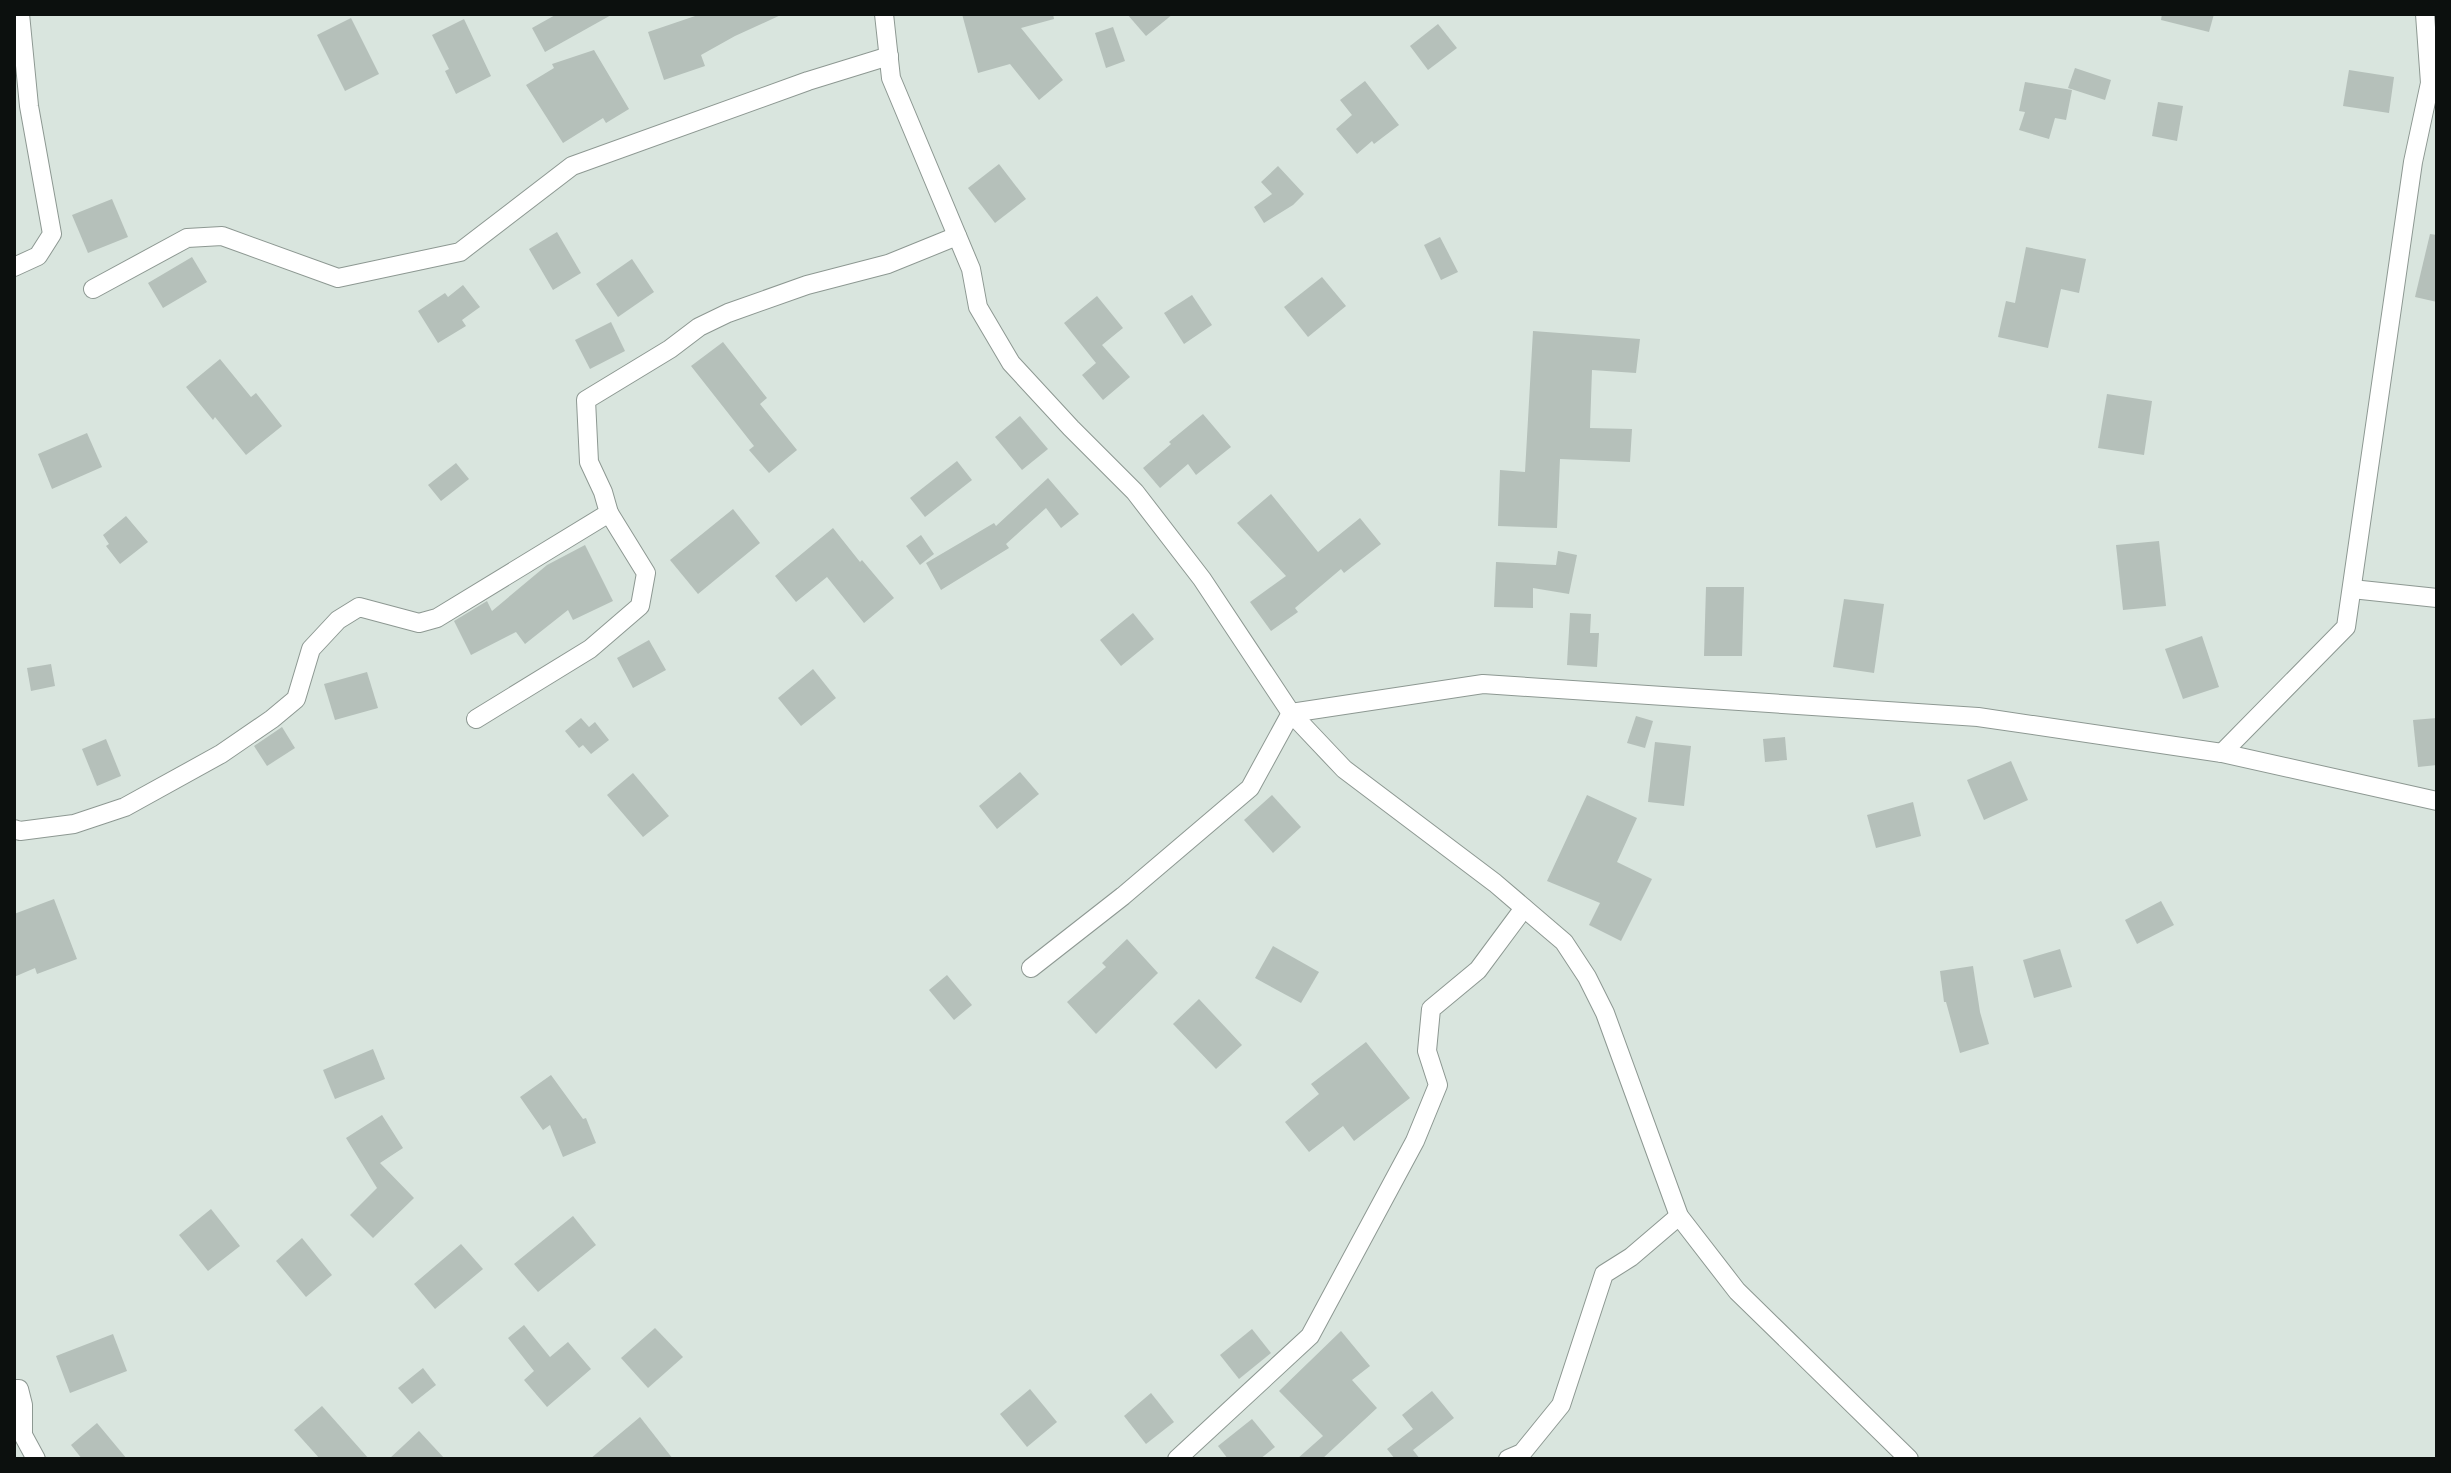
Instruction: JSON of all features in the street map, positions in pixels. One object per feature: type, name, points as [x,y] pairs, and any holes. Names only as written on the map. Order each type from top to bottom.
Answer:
[{"type":"street","points":[[14,267],[38,256],[52,234],[29,106],[20,14]]},
{"type":"street","points":[[884,14],[891,78],[971,269],[978,307],[1011,363],[1135,492],[1202,579],[1291,713],[1344,769],[1495,883],[1564,942],[1587,977],[1605,1013],[1679,1216],[1737,1291],[1909,1459]]},
{"type":"street","points":[[2222,753],[2346,627],[2413,162],[2430,83],[2425,14]]},
{"type":"street","points":[[93,289],[187,238],[222,236],[338,278],[460,252],[572,166],[808,81],[889,56]]},
{"type":"street","points":[[476,719],[590,649],[640,606],[646,573],[609,513],[589,462],[586,400],[670,349],[699,327],[728,313],[807,285],[888,264],[957,236]]},
{"type":"street","points":[[14,829],[20,831],[74,824],[125,807],[221,754],[296,699],[311,649],[338,620],[359,607],[419,623],[437,618],[609,513]]},
{"type":"street","points":[[2352,589],[2437,598]]},
{"type":"street","points":[[1291,713],[1483,684],[1978,717],[2222,753],[2437,801]]},
{"type":"street","points":[[1031,968],[1123,896],[1250,788],[1291,713]]},
{"type":"street","points":[[1177,1459],[1310,1336],[1415,1141],[1438,1085],[1427,1051],[1431,1009],[1478,970],[1524,908]]},
{"type":"street","points":[[1508,1459],[1522,1453],[1561,1405],[1604,1274],[1631,1257],[1679,1216]]},
{"type":"street","points":[[14,1389],[19,1389],[23,1405],[23,1435],[36,1459]]},
{"type":"building","points":[[557,14],[613,14],[545,52],[532,28]]},
{"type":"building","points":[[701,14],[783,14],[701,55],[705,66],[664,80],[648,32]]},
{"type":"building","points":[[962,14],[1053,14],[1054,19],[1021,28],[1063,80],[1039,100],[1010,64],[978,73]]},
{"type":"building","points":[[1127,14],[1173,14],[1146,36]]},
{"type":"building","points":[[2162,14],[2214,14],[2209,32],[2161,20]]},
{"type":"building","points":[[351,18],[379,74],[345,91],[317,35]]},
{"type":"building","points":[[464,19],[491,76],[456,94],[445,71],[449,69],[432,35]]},
{"type":"building","points":[[1438,24],[1457,48],[1428,70],[1410,46]]},
{"type":"building","points":[[1113,27],[1125,61],[1106,68],[1095,33]]},
{"type":"building","points":[[594,50],[629,109],[606,123],[603,118],[563,143],[526,85],[554,68],[552,64]]},
{"type":"building","points":[[2075,68],[2111,80],[2105,100],[2068,88]]},
{"type":"building","points":[[2349,70],[2394,77],[2389,113],[2343,106]]},
{"type":"building","points":[[1365,81],[1399,125],[1357,154],[1336,129],[1352,115],[1340,100]]},
{"type":"building","points":[[2025,82],[2072,90],[2066,120],[2055,118],[2049,139],[2019,130],[2025,112],[2019,111]]},
{"type":"building","points":[[2158,102],[2183,106],[2177,141],[2152,136]]},
{"type":"building","points":[[999,164],[1026,199],[995,223],[968,188]]},
{"type":"building","points":[[1278,166],[1304,194],[1293,205],[1264,223],[1254,207],[1272,194],[1261,182]]},
{"type":"building","points":[[112,199],[128,237],[88,253],[72,215]]},
{"type":"building","points":[[557,232],[581,273],[553,290],[529,249]]},
{"type":"building","points":[[2430,234],[2437,235],[2437,302],[2415,297]]},
{"type":"building","points":[[1440,237],[1458,272],[1441,280],[1424,245]]},
{"type":"building","points":[[2026,247],[2086,259],[2079,293],[2061,289],[2048,348],[1998,337],[2006,301],[2015,303]]},
{"type":"building","points":[[192,257],[207,282],[163,308],[148,283]]},
{"type":"building","points":[[632,259],[654,292],[618,317],[596,284]]},
{"type":"building","points":[[1322,277],[1346,306],[1308,337],[1284,307]]},
{"type":"building","points":[[463,285],[480,307],[462,320],[466,326],[438,343],[418,311],[445,293],[448,297]]},
{"type":"building","points":[[1192,295],[1212,325],[1184,344],[1164,313]]},
{"type":"building","points":[[1097,296],[1123,328],[1102,345],[1130,377],[1103,400],[1082,375],[1096,363],[1064,323]]},
{"type":"building","points":[[611,322],[625,351],[590,369],[575,340]]},
{"type":"building","points":[[1533,331],[1640,339],[1636,373],[1592,370],[1590,428],[1632,429],[1630,462],[1560,459],[1557,528],[1498,526],[1500,470],[1525,472]]},
{"type":"building","points":[[723,342],[767,398],[760,404],[797,450],[769,473],[749,450],[754,446],[691,366]]},
{"type":"building","points":[[220,359],[251,397],[256,393],[282,426],[246,455],[186,387]]},
{"type":"building","points":[[2107,394],[2152,401],[2144,455],[2098,448]]},
{"type":"building","points":[[1203,414],[1231,447],[1196,475],[1188,464],[1160,488],[1143,468]]},
{"type":"building","points":[[1020,416],[1048,449],[1022,470],[995,437]]},
{"type":"building","points":[[87,433],[102,467],[52,489],[38,454]]},
{"type":"building","points":[[957,461],[972,480],[925,517],[910,498]]},
{"type":"building","points":[[456,463],[469,479],[441,501],[428,485]]},
{"type":"building","points":[[1048,478],[1079,514],[1061,528],[1046,508],[1006,544],[1009,548],[941,590],[926,563],[994,523],[996,526]]},
{"type":"building","points":[[1271,494],[1318,552],[1360,518],[1381,544],[1344,573],[1341,569],[1295,608],[1298,612],[1271,631],[1250,602],[1286,576],[1237,523]]},
{"type":"building","points":[[733,509],[760,543],[698,594],[670,560]]},
{"type":"building","points":[[126,516],[148,542],[120,564],[106,546],[109,544],[103,535]]},
{"type":"building","points":[[833,528],[894,598],[864,623],[827,577],[796,602],[775,576]]},
{"type":"building","points":[[921,535],[934,554],[920,565],[906,546]]},
{"type":"building","points":[[2159,541],[2166,606],[2123,610],[2116,545]]},
{"type":"building","points":[[585,545],[613,601],[573,620],[568,610],[525,644],[516,632],[471,655],[454,621],[487,601],[492,611],[547,565]]},
{"type":"building","points":[[1558,551],[1577,555],[1569,594],[1533,588],[1533,608],[1494,607],[1496,562],[1556,565]]},
{"type":"building","points":[[1706,587],[1744,587],[1742,656],[1704,656]]},
{"type":"building","points":[[1844,599],[1884,604],[1874,673],[1833,667]]},
{"type":"building","points":[[1133,613],[1154,639],[1121,666],[1100,640]]},
{"type":"building","points":[[1570,613],[1591,614],[1590,633],[1599,633],[1597,667],[1567,665]]},
{"type":"building","points":[[2202,636],[2219,687],[2183,699],[2165,649]]},
{"type":"building","points":[[649,640],[666,670],[633,688],[617,658]]},
{"type":"building","points":[[51,664],[55,686],[31,691],[27,668]]},
{"type":"building","points":[[813,669],[836,698],[801,726],[778,698]]},
{"type":"building","points":[[367,672],[378,708],[335,720],[324,684]]},
{"type":"building","points":[[1636,716],[1653,721],[1645,748],[1627,743]]},
{"type":"building","points":[[581,718],[589,727],[595,722],[609,740],[591,754],[583,745],[579,748],[565,731]]},
{"type":"building","points":[[2437,718],[2437,765],[2418,767],[2413,720]]},
{"type":"building","points":[[282,727],[295,748],[267,766],[254,746]]},
{"type":"building","points":[[1785,737],[1787,760],[1765,762],[1763,739]]},
{"type":"building","points":[[106,739],[121,776],[97,786],[82,749]]},
{"type":"building","points":[[1655,742],[1691,746],[1684,806],[1648,802]]},
{"type":"building","points":[[2011,761],[2028,800],[1984,820],[1967,780]]},
{"type":"building","points":[[1020,772],[1039,794],[997,829],[979,806]]},
{"type":"building","points":[[633,773],[669,816],[643,837],[607,795]]},
{"type":"building","points":[[1272,795],[1301,827],[1273,853],[1244,820]]},
{"type":"building","points":[[1587,795],[1637,818],[1617,862],[1652,879],[1621,941],[1589,925],[1600,903],[1547,881]]},
{"type":"building","points":[[1913,802],[1921,836],[1876,848],[1867,815]]},
{"type":"building","points":[[54,899],[77,959],[37,974],[35,968],[14,977],[14,914]]},
{"type":"building","points":[[2161,901],[2174,925],[2137,944],[2125,920]]},
{"type":"building","points":[[1127,939],[1158,973],[1096,1034],[1067,1002],[1106,967],[1102,963]]},
{"type":"building","points":[[1273,946],[1319,972],[1301,1003],[1255,978]]},
{"type":"building","points":[[2060,949],[2072,987],[2034,998],[2023,960]]},
{"type":"building","points":[[1973,966],[1989,1044],[1960,1053],[1944,1002],[1940,971]]},
{"type":"building","points":[[947,975],[972,1005],[954,1020],[929,990]]},
{"type":"building","points":[[1199,999],[1242,1045],[1216,1069],[1173,1024]]},
{"type":"building","points":[[1366,1042],[1410,1098],[1354,1141],[1343,1126],[1309,1152],[1285,1122],[1319,1094],[1311,1084]]},
{"type":"building","points":[[373,1049],[385,1079],[335,1099],[323,1070]]},
{"type":"building","points":[[551,1075],[583,1119],[586,1118],[596,1143],[563,1157],[550,1125],[543,1130],[520,1097]]},
{"type":"building","points":[[382,1115],[403,1148],[380,1163],[414,1198],[373,1238],[350,1215],[377,1188],[346,1138]]},
{"type":"building","points":[[211,1209],[240,1246],[208,1271],[179,1235]]},
{"type":"building","points":[[573,1216],[596,1245],[538,1292],[514,1264]]},
{"type":"building","points":[[302,1238],[332,1275],[306,1297],[276,1261]]},
{"type":"building","points":[[461,1244],[483,1269],[435,1309],[414,1284]]},
{"type":"building","points":[[524,1325],[550,1357],[568,1342],[591,1369],[547,1407],[524,1380],[534,1371],[508,1338]]},
{"type":"building","points":[[655,1328],[683,1357],[648,1388],[621,1358]]},
{"type":"building","points":[[1252,1329],[1271,1353],[1239,1379],[1220,1355]]},
{"type":"building","points":[[1341,1331],[1370,1366],[1352,1380],[1377,1408],[1322,1459],[1297,1459],[1323,1436],[1279,1391]]},
{"type":"building","points":[[113,1334],[127,1371],[70,1393],[56,1356]]},
{"type":"building","points":[[423,1368],[436,1385],[412,1404],[398,1388]]},
{"type":"building","points":[[1030,1389],[1057,1422],[1027,1447],[1000,1414]]},
{"type":"building","points":[[1432,1391],[1454,1418],[1413,1450],[1420,1459],[1395,1459],[1387,1449],[1413,1429],[1402,1415]]},
{"type":"building","points":[[1151,1393],[1174,1422],[1146,1444],[1124,1416]]},
{"type":"building","points":[[322,1406],[369,1459],[320,1459],[294,1430]]},
{"type":"building","points":[[640,1417],[673,1459],[590,1459]]},
{"type":"building","points":[[1252,1419],[1275,1447],[1260,1459],[1228,1459],[1218,1446]]},
{"type":"building","points":[[97,1423],[127,1459],[82,1459],[71,1445]]},
{"type":"building","points":[[419,1431],[445,1459],[389,1459]]}]
